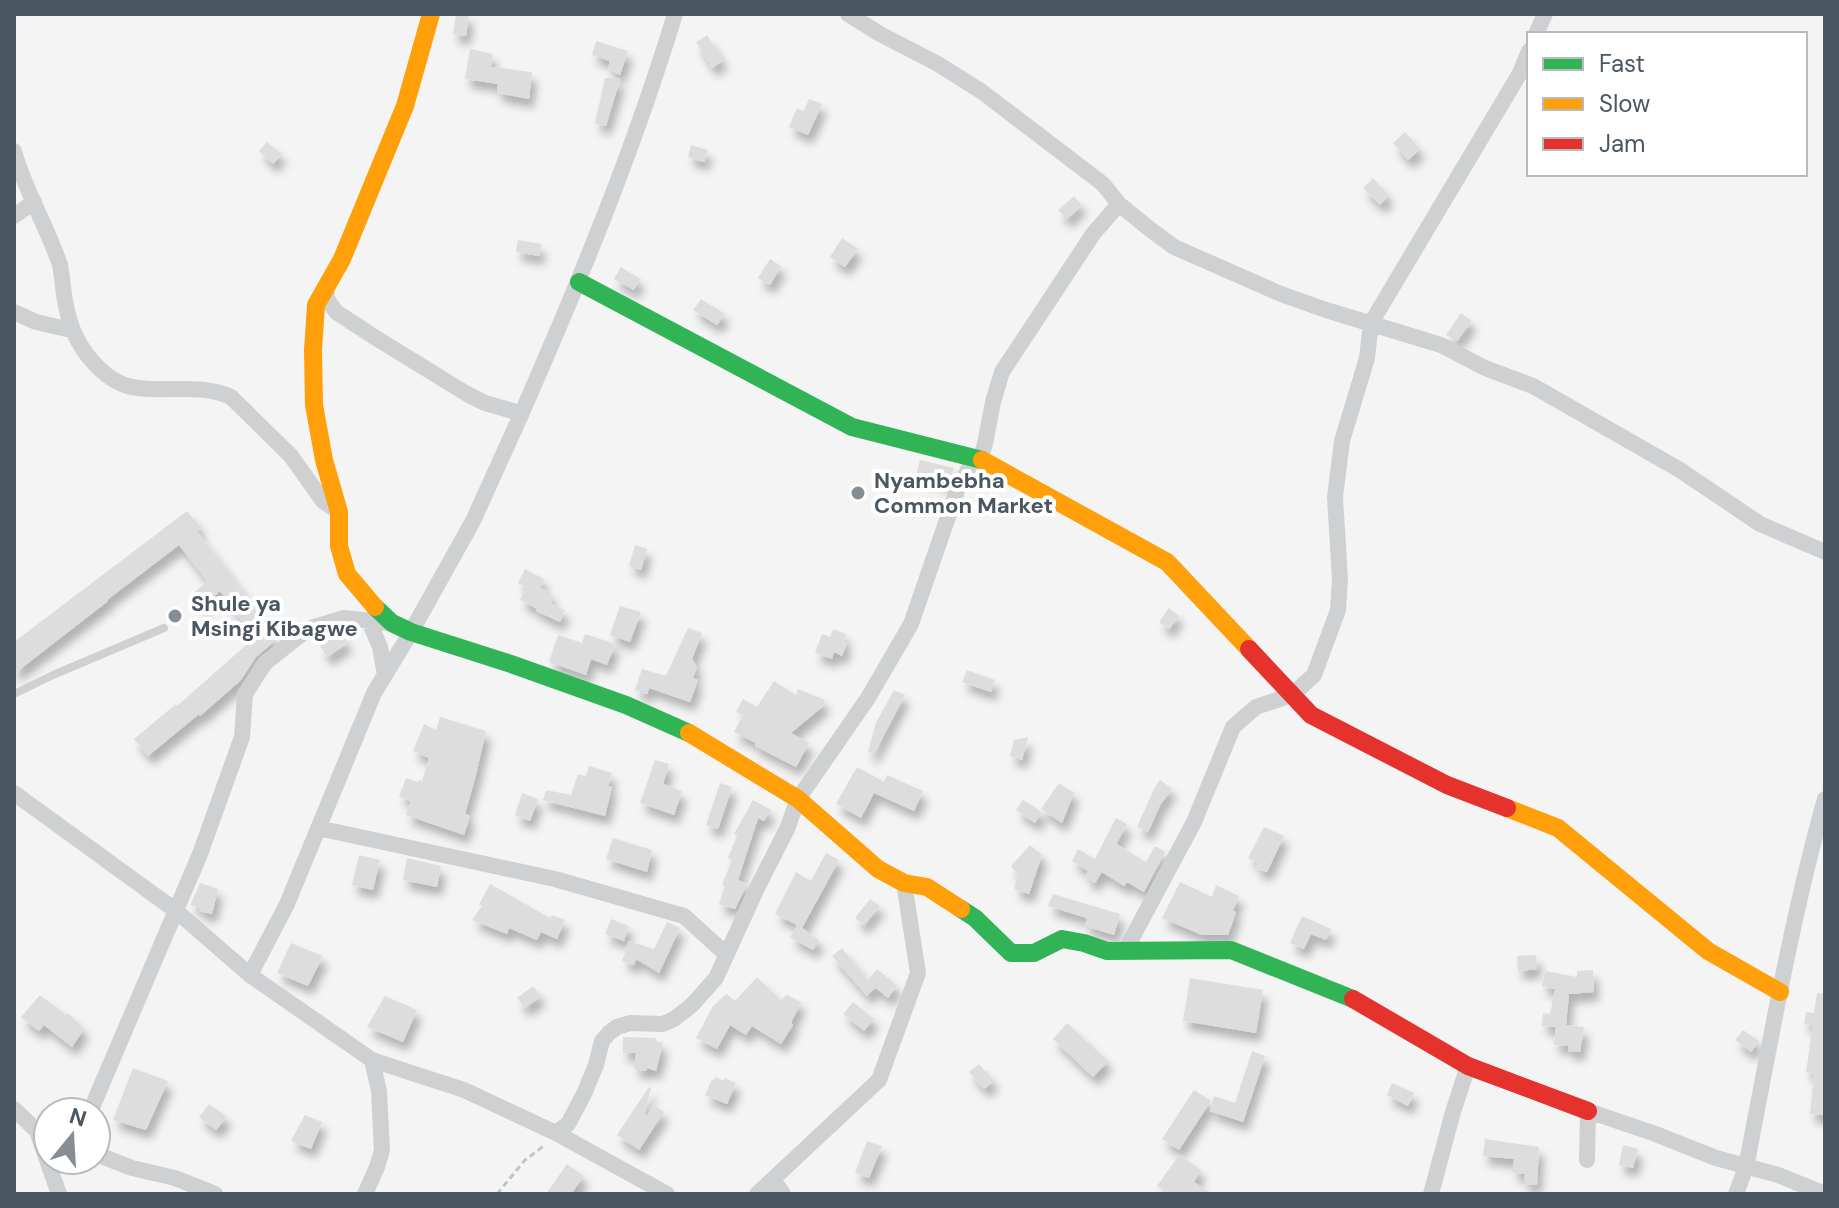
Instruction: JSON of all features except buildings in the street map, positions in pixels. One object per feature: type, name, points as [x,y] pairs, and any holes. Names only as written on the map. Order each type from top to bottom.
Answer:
[{"type":"street","points":[[431,14],[405,106],[342,259],[316,305],[313,350],[314,405],[324,460],[339,512],[339,546],[347,574],[392,623],[626,705],[683,730],[798,799],[878,869],[904,883],[927,887],[953,903],[975,918],[1011,953],[1034,953],[1062,939],[1107,951],[1231,950],[1352,998],[1468,1066],[1716,1158],[1778,1175],[1825,1194]]},
{"type":"street","points":[[250,975],[287,904],[374,693],[473,521],[520,417],[579,282],[659,67],[675,14]]},
{"type":"street","points":[[848,14],[981,91],[1103,184],[1119,204],[1174,247],[1281,294],[1441,345],[1485,368],[1533,386],[1680,470],[1760,524],[1825,552]]},
{"type":"street","points":[[1125,951],[1194,822],[1233,727],[1256,707],[1292,695],[1314,675],[1338,610],[1340,579],[1335,497],[1342,441],[1367,358],[1371,323],[1520,73],[1527,56]]},
{"type":"street","points":[[14,151],[60,267],[71,330],[84,352],[104,374],[122,384],[140,388],[185,388],[231,397],[291,456],[323,501],[339,512]]},
{"type":"street","points":[[14,216],[34,202]]},
{"type":"street","points":[[556,1133],[568,1124],[590,1079],[602,1041],[609,1033],[630,1023],[663,1024],[674,1019],[692,1005],[716,978],[787,829],[798,799],[868,698],[911,624],[958,488],[969,468],[980,459],[1002,372],[1093,234],[1119,204]]},
{"type":"street","points":[[579,282],[852,427],[980,459],[1167,562],[1311,715],[1447,785],[1558,828],[1708,951],[1780,992]]},
{"type":"street","points":[[326,288],[327,299],[336,312],[467,394],[513,411],[520,417]]},
{"type":"street","points":[[14,312],[36,322],[71,330]]},
{"type":"street","points":[[97,1096],[200,854],[242,737],[245,694],[265,663],[308,629],[344,618],[392,623]]},
{"type":"street","points":[[369,621],[380,647],[385,675]]},
{"type":"street","points":[[14,793],[175,910],[250,975],[372,1060],[464,1090],[556,1133],[667,1194]]},
{"type":"street","points":[[1736,1194],[1746,1167],[1780,992],[1825,799]]},
{"type":"street","points":[[318,828],[555,879],[684,916],[727,955]]},
{"type":"street","points":[[757,1194],[879,1080],[918,973],[904,883]]},
{"type":"street","points":[[365,1194],[382,1150],[379,1091],[372,1060]]},
{"type":"street","points":[[1431,1194],[1468,1066]]},
{"type":"street","points":[[14,1109],[32,1124]]},
{"type":"street","points":[[1587,1160],[1588,1111]]},
{"type":"street","points":[[112,1160],[175,1178],[215,1194]]},
{"type":"street","points":[[773,1179],[783,1194]]},
{"type":"lane","points":[[14,694],[164,628]]},
{"type":"path","points":[[497,1194],[525,1160],[556,1133]]},
{"type":"traffic: fast","points":[[579,282],[852,427],[982,460]]},
{"type":"traffic: fast","points":[[375,607],[392,623],[411,632],[626,705],[689,733]]},
{"type":"traffic: fast","points":[[961,909],[975,918],[1011,953],[1034,953],[1062,939],[1107,951],[1231,950],[1353,999]]},
{"type":"traffic: slow","points":[[375,607],[347,574],[339,546],[339,512],[324,460],[314,405],[316,305],[342,259],[405,106],[431,14]]},
{"type":"traffic: slow","points":[[982,460],[1167,562],[1249,649]]},
{"type":"traffic: slow","points":[[689,733],[798,799],[878,869],[904,883],[927,887],[961,909]]},
{"type":"traffic: slow","points":[[1507,808],[1558,828],[1708,951],[1780,992]]},
{"type":"traffic: jam","points":[[1249,649],[1311,715],[1447,785],[1507,808]]},
{"type":"traffic: jam","points":[[1353,999],[1468,1066],[1588,1111]]},
{"type":"place","name":"Nyambebha Common Market","points":[[858,493]]},
{"type":"place","name":"Shule ya Msingi Kibagwe","points":[[175,616]]}]
